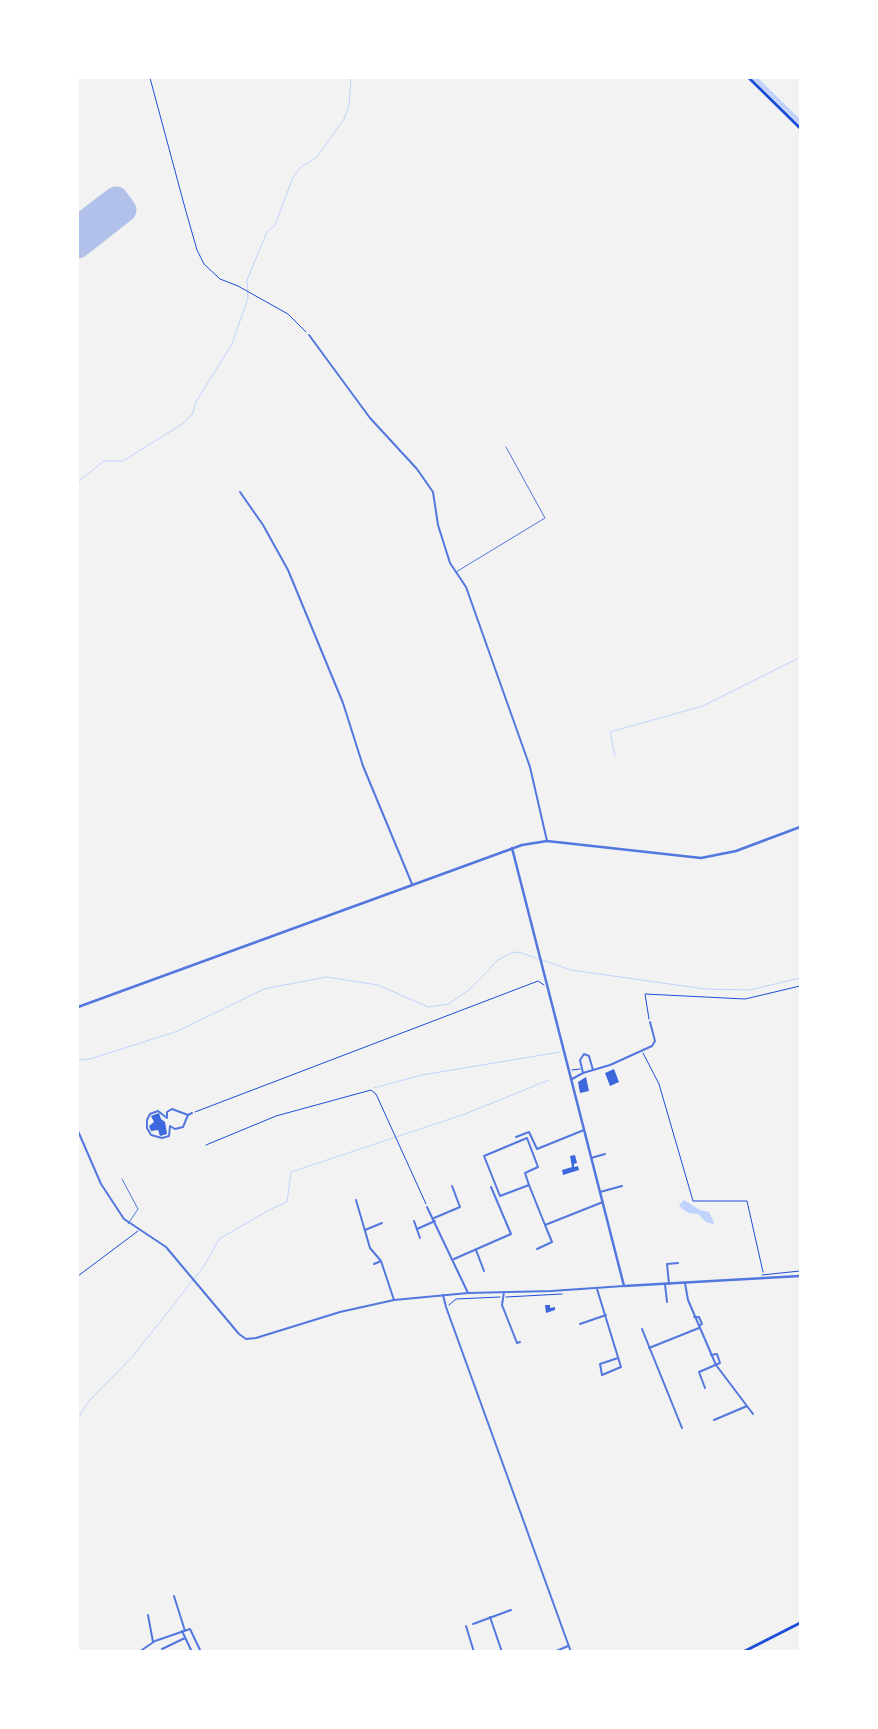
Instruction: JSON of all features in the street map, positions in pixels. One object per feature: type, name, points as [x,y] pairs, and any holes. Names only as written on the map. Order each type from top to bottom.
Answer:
[{"type":"main road","points":[[749,78],[800,128]]},
{"type":"main road","points":[[743,1652],[800,1623]]},
{"type":"street","points":[[309,335],[370,418],[430,487],[435,500],[440,531],[450,563],[466,587],[530,767],[547,841]]},
{"type":"street","points":[[240,492],[259,520],[288,570],[343,703],[363,766],[412,884]]},
{"type":"street","points":[[78,1007],[412,884],[532,842],[547,841],[701,858],[736,851],[800,827]]},
{"type":"street","points":[[512,848],[624,1286]]},
{"type":"street","points":[[571,1079],[583,1073],[610,1065],[653,1045],[655,1041],[650,1022]]},
{"type":"street","points":[[583,1073],[580,1058],[584,1054],[590,1057],[593,1070]]},
{"type":"street","points":[[167,1118],[158,1111],[150,1114],[147,1120],[147,1128],[151,1135],[162,1138],[168,1136],[170,1126],[167,1118],[168,1112],[172,1109],[188,1115]]},
{"type":"street","points":[[170,1126],[179,1130],[183,1128],[188,1115],[192,1113]]},
{"type":"street","points":[[516,1137],[529,1132],[537,1149],[584,1130]]},
{"type":"street","points":[[78,1131],[101,1184],[128,1224],[166,1247],[196,1280],[239,1334],[250,1339],[340,1312],[394,1300],[468,1293],[597,1289],[800,1276]]},
{"type":"street","points":[[529,1184],[500,1196],[484,1156],[527,1138],[538,1167],[525,1173],[552,1242],[537,1249]]},
{"type":"street","points":[[591,1158],[605,1154]]},
{"type":"street","points":[[434,1218],[460,1207],[452,1186]]},
{"type":"street","points":[[600,1192],[622,1186]]},
{"type":"street","points":[[454,1259],[511,1234],[491,1187]]},
{"type":"street","points":[[356,1200],[370,1248],[381,1261],[394,1300]]},
{"type":"street","points":[[545,1225],[602,1202]]},
{"type":"street","points":[[428,1207],[454,1259],[468,1293]]},
{"type":"street","points":[[414,1221],[420,1238]]},
{"type":"street","points":[[417,1229],[435,1221]]},
{"type":"street","points":[[365,1230],[382,1223]]},
{"type":"street","points":[[475,1249],[484,1271]]},
{"type":"street","points":[[374,1264],[381,1261]]},
{"type":"street","points":[[667,1302],[666,1264],[678,1263]]},
{"type":"street","points":[[685,1283],[694,1317],[716,1365],[753,1414]]},
{"type":"street","points":[[597,1289],[621,1367],[602,1375],[600,1364],[618,1358]]},
{"type":"street","points":[[504,1292],[502,1305],[517,1343],[520,1342]]},
{"type":"street","points":[[443,1295],[571,1652]]},
{"type":"street","points":[[580,1324],[606,1315]]},
{"type":"street","points":[[649,1348],[699,1327]]},
{"type":"street","points":[[642,1329],[682,1428]]},
{"type":"street","points":[[706,1388],[699,1372],[720,1363],[717,1355],[711,1355]]},
{"type":"street","points":[[714,1420],[747,1406]]},
{"type":"street","points":[[174,1596],[185,1638],[192,1652]]},
{"type":"street","points":[[473,1624],[511,1610]]},
{"type":"street","points":[[148,1615],[154,1642]]},
{"type":"street","points":[[490,1617],[502,1652]]},
{"type":"street","points":[[466,1626],[474,1652]]},
{"type":"street","points":[[139,1652],[154,1642],[190,1629],[201,1652]]},
{"type":"street","points":[[162,1648],[185,1638]]},
{"type":"street","points":[[554,1652],[569,1646]]},
{"type":"lane","points":[[456,572],[545,518],[506,447]]},
{"type":"lane","points":[[122,1179],[138,1209],[128,1224]]},
{"type":"path","points":[[150,78],[184,208],[197,250],[205,266],[220,279],[238,286],[288,314],[309,335]]},
{"type":"path","points":[[192,1113],[538,981]]},
{"type":"path","points":[[650,1022],[644,994],[745,999],[800,986]]},
{"type":"path","points":[[642,1052],[659,1084],[693,1201],[746,1201],[763,1273],[800,1271]]},
{"type":"path","points":[[206,1145],[276,1116],[369,1090],[376,1094],[428,1207]]},
{"type":"path","points":[[78,1276],[138,1230]]},
{"type":"path","points":[[446,1307],[456,1299],[569,1293]]},
{"type":"water","points":[[684,1200],[700,1210],[709,1212],[714,1222],[713,1224],[706,1222],[698,1214],[689,1213],[681,1208],[679,1205]]},
{"type":"building","points":[[614,1069],[619,1082],[610,1086],[605,1073]]},
{"type":"building","points":[[586,1077],[589,1091],[580,1093],[578,1082]]},
{"type":"building","points":[[159,1113],[161,1119],[165,1122],[167,1134],[160,1136],[158,1130],[151,1131],[149,1126],[154,1122],[151,1116]]},
{"type":"building","points":[[575,1155],[577,1163],[574,1164],[574,1167],[578,1166],[579,1170],[563,1175],[562,1170],[572,1167],[570,1156]]},
{"type":"building","points":[[545,1305],[550,1305],[550,1308],[555,1307],[555,1310],[546,1313]]},
{"type":"waterway","points":[[78,482],[104,461],[123,461],[182,424],[192,415],[196,402],[232,344],[248,298],[247,280],[267,232],[275,225],[293,177],[301,167],[316,158],[344,119],[349,105],[351,78]]},
{"type":"waterway","points":[[755,78],[800,122]]},
{"type":"waterway","points":[[615,756],[610,732],[703,706],[797,659]]},
{"type":"waterway","points":[[78,1060],[90,1059],[178,1031],[264,989],[326,977],[378,985],[428,1007],[449,1004],[471,988],[498,960],[511,953],[519,952],[571,970],[705,989],[750,990],[800,978]]},
{"type":"waterway","points":[[374,1088],[422,1075],[560,1052]]},
{"type":"waterway","points":[[78,1418],[89,1401],[133,1356],[204,1266],[219,1239],[269,1210],[287,1202],[291,1172],[465,1114],[549,1080]]},
{"type":"runway","points":[[78,228],[116,199],[124,210],[78,246]]}]
